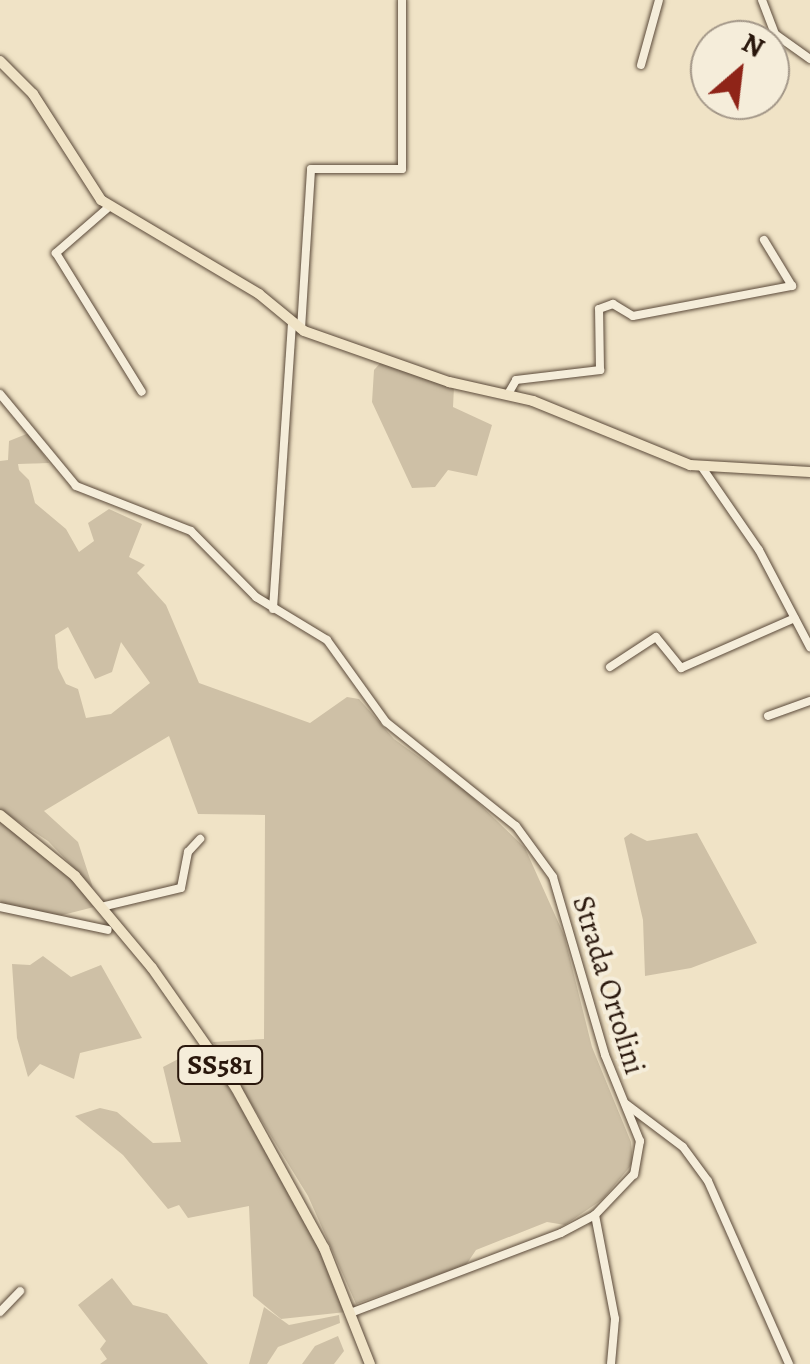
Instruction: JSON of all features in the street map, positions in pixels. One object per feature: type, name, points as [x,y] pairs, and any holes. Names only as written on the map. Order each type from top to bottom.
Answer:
[{"type":"main road","points":[[0,61],[34,94],[88,186],[110,206],[259,294],[296,326],[449,382],[508,394],[701,466],[810,472]]},
{"type":"main road","name":"SS581","points":[[0,815],[44,847],[101,907],[236,1088],[324,1248],[370,1364]]},
{"type":"street","points":[[273,609],[311,169],[402,168],[402,0]]},
{"type":"street","points":[[642,65],[659,0]]},
{"type":"street","points":[[762,0],[775,34],[810,59]]},
{"type":"street","points":[[110,206],[56,253],[142,392]]},
{"type":"street","points":[[508,394],[516,380],[600,370],[599,309],[612,304],[633,316],[792,286],[764,240]]},
{"type":"street","name":"Strada Ortolini","points":[[0,394],[76,486],[191,531],[273,609],[333,645],[386,722],[465,780],[539,851],[553,877],[622,1101],[640,1141],[639,1161],[626,1187],[595,1215],[350,1313]]},
{"type":"street","points":[[701,466],[759,550],[810,647]]},
{"type":"street","points":[[610,667],[656,637],[681,668],[795,618]]},
{"type":"street","points":[[768,716],[810,701]]},
{"type":"street","points":[[101,907],[180,888],[188,852],[200,838]]},
{"type":"street","points":[[0,906],[23,917],[108,930]]},
{"type":"street","points":[[622,1101],[683,1147],[708,1181],[789,1364]]},
{"type":"street","points":[[595,1215],[615,1319],[611,1364]]},
{"type":"street","points":[[0,1312],[20,1291]]},
{"type":"shaded area","points":[[384,359],[454,387],[453,407],[492,425],[477,476],[448,470],[435,487],[412,488],[372,402],[374,370]]},
{"type":"shaded area","points":[[29,433],[49,463],[18,464],[29,480],[35,503],[66,529],[79,552],[94,541],[88,523],[109,509],[142,524],[129,557],[145,565],[137,573],[166,605],[199,683],[310,723],[347,697],[359,699],[394,739],[466,791],[525,848],[564,935],[592,1047],[631,1142],[633,1163],[603,1199],[565,1225],[547,1222],[476,1250],[466,1265],[356,1304],[308,1196],[213,1042],[264,1039],[265,815],[198,814],[169,736],[44,811],[78,842],[93,888],[48,841],[0,810],[0,461],[8,460],[9,441]],"holes":[[[68,627],[95,679],[112,672],[121,642],[150,683],[111,714],[86,718],[78,689],[66,684],[58,668],[55,635]]]},
{"type":"shaded area","points":[[0,822],[64,869],[94,907],[47,919],[5,907],[0,901]]},
{"type":"shaded area","points":[[631,833],[647,841],[697,833],[757,943],[691,968],[645,976],[643,920],[624,838]]},
{"type":"shaded area","points":[[43,956],[71,977],[101,965],[142,1038],[80,1053],[74,1079],[40,1064],[28,1077],[17,1038],[12,964],[30,965]]},
{"type":"shaded area","points":[[203,1046],[305,1211],[346,1312],[281,1319],[253,1296],[249,1206],[188,1218],[179,1205],[168,1209],[123,1155],[75,1116],[100,1108],[117,1112],[153,1143],[181,1142],[163,1067]]},
{"type":"shaded area","points":[[112,1278],[133,1305],[167,1314],[208,1364],[100,1364],[107,1359],[100,1349],[106,1341],[78,1305]]},
{"type":"shaded area","points":[[264,1307],[289,1325],[339,1315],[340,1323],[278,1347],[267,1364],[249,1364]]},
{"type":"shaded area","points":[[338,1336],[344,1351],[334,1364],[302,1364],[315,1346]]}]
